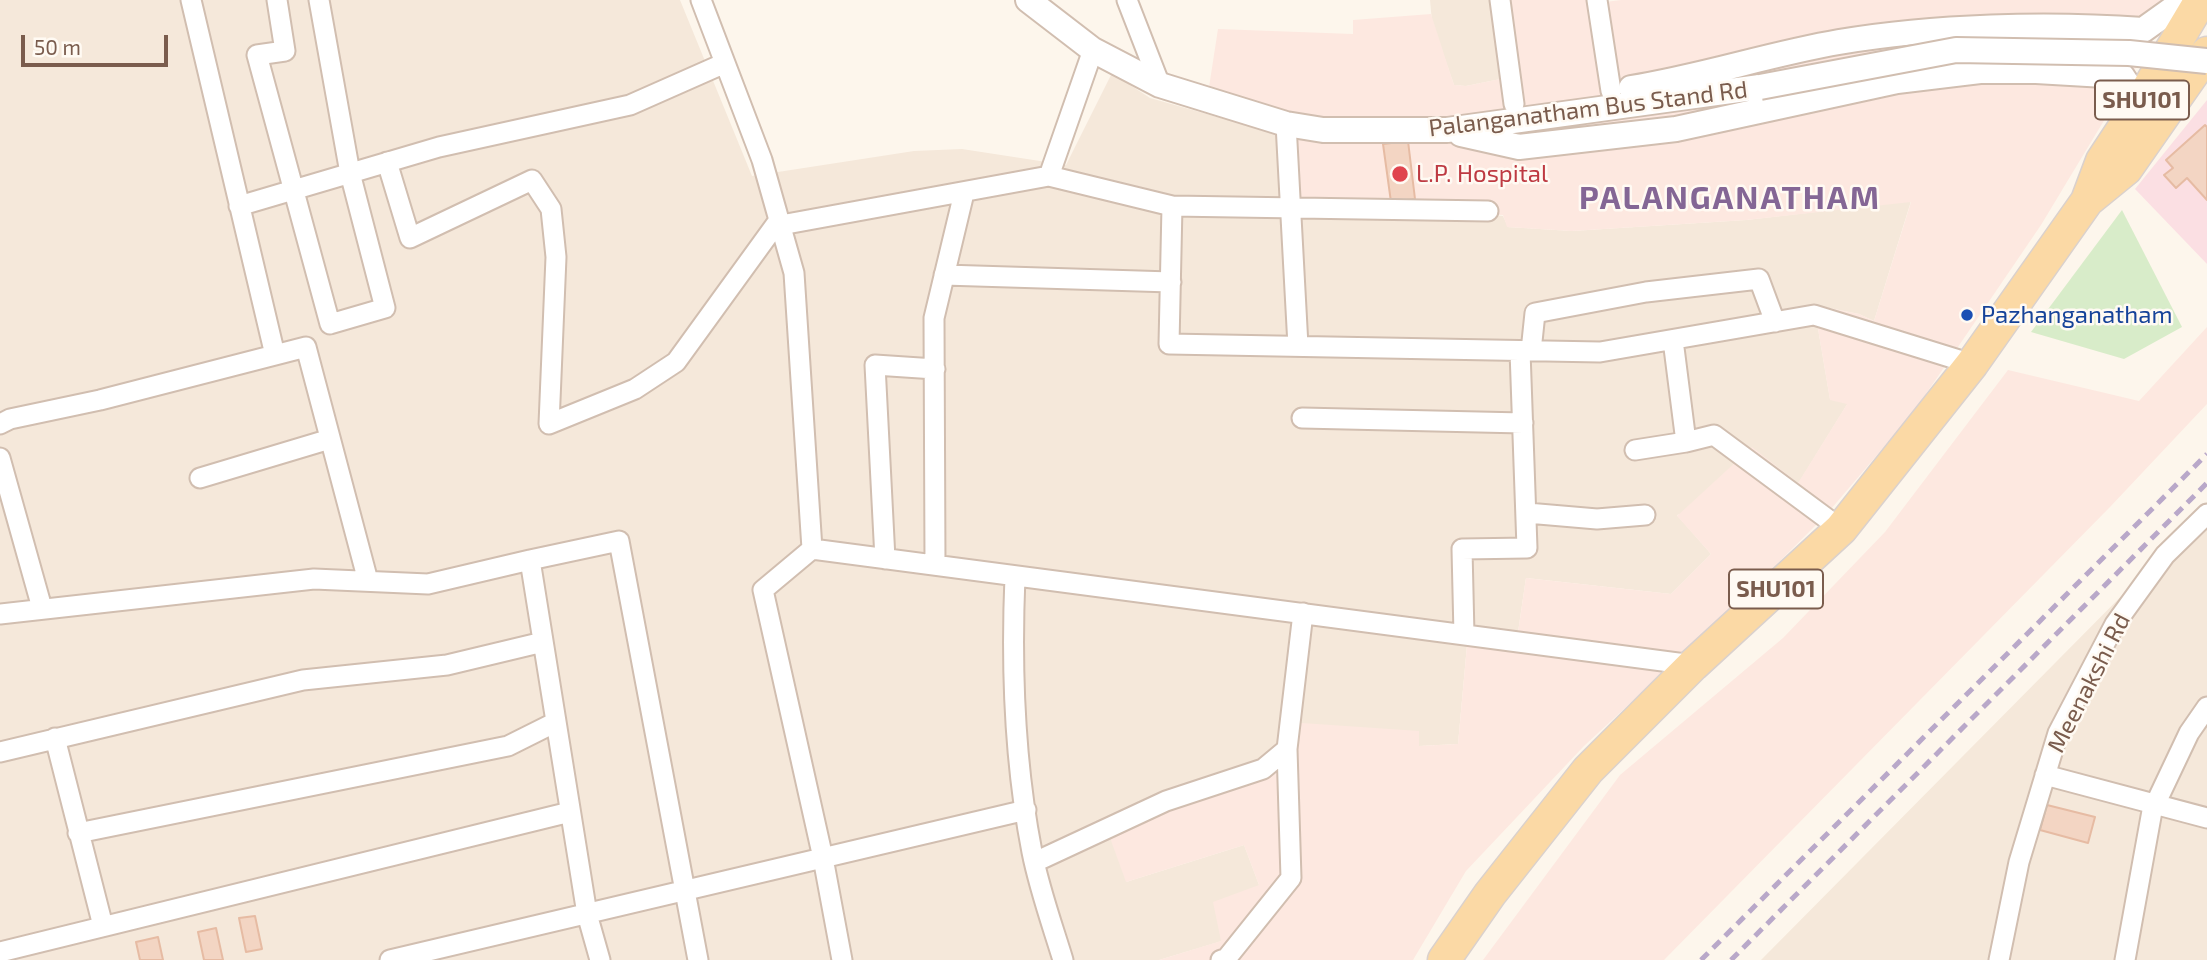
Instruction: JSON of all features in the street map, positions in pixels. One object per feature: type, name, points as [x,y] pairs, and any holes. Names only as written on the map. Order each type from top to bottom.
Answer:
[{"type":"main road","name":"SHU101","points":[[1444,960],[1490,894],[1588,770],[1693,665],[1841,529],[1972,364],[2087,201],[2102,161],[2201,0]]},
{"type":"main road","name":"SHU101","points":[[2087,201],[2126,169],[2204,63]]},
{"type":"street","points":[[191,0],[275,355]]},
{"type":"street","points":[[276,0],[285,51],[257,55],[330,324],[385,308],[350,173],[319,0]]},
{"type":"street","points":[[701,0],[762,160],[794,273],[812,549]]},
{"type":"street","name":"Palanganatham Bus Stand Rd","points":[[1028,0],[1093,50],[1160,85],[1286,124],[1323,130],[1447,130],[1760,87],[1956,50],[2129,53],[2204,63]]},
{"type":"street","points":[[1127,0],[1160,85]]},
{"type":"street","points":[[1500,0],[1514,104]]},
{"type":"street","points":[[1597,0],[1611,90]]},
{"type":"street","points":[[1447,130],[1514,104],[1669,82],[1839,42],[1950,30],[2104,27],[2143,30],[2185,0]]},
{"type":"street","points":[[1049,176],[1093,50]]},
{"type":"street","points":[[239,206],[439,146],[630,105],[725,62]]},
{"type":"street","points":[[1447,130],[1519,147],[1676,129],[1897,81],[1980,71],[2156,77],[2204,63]]},
{"type":"street","points":[[2122,76],[2132,92],[2133,114]]},
{"type":"street","points":[[1286,124],[1298,346]]},
{"type":"street","points":[[387,162],[410,238],[532,180],[551,209],[556,257],[549,424],[635,389],[676,362],[780,223],[964,193],[1049,176],[1172,206],[1488,211]]},
{"type":"street","points":[[935,565],[934,318],[964,193]]},
{"type":"street","points":[[1172,206],[1169,344],[1600,352],[1814,315],[1972,364]]},
{"type":"street","points":[[944,275],[1171,282]]},
{"type":"street","points":[[1464,635],[1462,549],[1528,548],[1523,423],[1525,351],[1535,313],[1658,291],[1759,279],[1775,322]]},
{"type":"street","points":[[1673,340],[1686,442]]},
{"type":"street","points":[[0,424],[10,419],[100,400],[306,347],[368,581]]},
{"type":"street","points":[[885,559],[875,365],[934,369]]},
{"type":"street","points":[[1302,418],[1523,423]]},
{"type":"street","points":[[1635,450],[1714,435],[1841,529]]},
{"type":"street","points":[[200,478],[330,439]]},
{"type":"street","points":[[0,458],[42,608]]},
{"type":"street","points":[[1527,513],[1597,519],[1645,514]]},
{"type":"street","name":"Meenakshi Rd","points":[[1999,960],[2019,862],[2058,733],[2115,624],[2165,555],[2207,514]]},
{"type":"street","points":[[0,614],[314,579],[428,584],[619,541],[698,960]]},
{"type":"street","points":[[842,960],[823,858],[763,590],[812,549],[1693,665]]},
{"type":"street","points":[[530,560],[587,914],[600,960]]},
{"type":"street","points":[[1015,576],[1011,664],[1017,750],[1035,862],[1063,960]]},
{"type":"street","points":[[1222,960],[1226,959],[1291,878],[1287,750],[1303,613]]},
{"type":"street","points":[[0,752],[303,680],[447,665],[543,642]]},
{"type":"street","points":[[2125,960],[2134,902],[2155,804],[2189,733],[2207,707]]},
{"type":"street","points":[[78,834],[508,746],[556,722]]},
{"type":"street","points":[[55,738],[103,926]]},
{"type":"street","points":[[1035,862],[1166,802],[1263,769],[1287,750]]},
{"type":"street","points":[[2045,775],[2207,818]]},
{"type":"street","points":[[390,960],[1026,810]]},
{"type":"street","points":[[0,952],[570,811]]},
{"type":"shaded area","points":[[0,0],[680,0],[752,176],[914,151],[962,149],[1066,165],[1112,73],[1150,98],[1285,136],[1441,210],[1503,216],[1508,227],[1572,231],[1746,220],[1911,201],[1874,321],[1859,314],[1814,305],[1830,399],[1848,403],[1798,484],[1677,515],[1711,554],[1671,594],[1526,578],[1517,639],[1468,634],[1458,744],[1419,746],[1419,732],[1283,756],[1126,882],[1244,845],[1259,885],[1222,941],[1159,960],[0,960]]},
{"type":"shaded area","points":[[1430,0],[1497,0],[1506,78],[1466,86],[1454,85],[1432,22]]},
{"type":"shaded area","points":[[1497,0],[1597,0],[1598,3],[1621,0],[2184,0],[2167,16],[2041,225],[1913,413],[1825,516],[1733,608],[1584,746],[1466,871],[1413,960],[1159,960],[1221,941],[1213,902],[1259,885],[1244,845],[1126,882],[1106,827],[1283,756],[1287,722],[1419,731],[1419,746],[1458,744],[1468,634],[1517,639],[1526,578],[1671,594],[1711,554],[1677,516],[1752,447],[1798,483],[1847,404],[1830,400],[1814,305],[1859,314],[1874,321],[1911,202],[1746,220],[1572,231],[1507,227],[1503,215],[1281,205],[1285,136],[1205,113],[1218,29],[1353,34],[1353,20],[1431,14],[1454,85],[1466,86],[1505,78]]},
{"type":"shaded area","points":[[2207,100],[2207,264],[2135,189]]},
{"type":"shaded area","points":[[2207,327],[2207,404],[2110,507],[1664,960],[1483,960],[1620,775],[1783,638],[1885,532],[2008,370],[2139,401]]},
{"type":"shaded area","points":[[2207,510],[2207,960],[1761,960],[2155,562]]},
{"type":"green space","points":[[2122,210],[2182,327],[2124,359],[2031,332]]},
{"type":"building","points":[[2205,125],[2207,200],[2187,178],[2176,188],[2164,175],[2173,168],[2166,160]]},
{"type":"building","points":[[1408,141],[1415,199],[1391,202],[1383,144]]},
{"type":"building","points":[[2047,805],[2095,817],[2088,843],[2040,830]]},
{"type":"building","points":[[255,916],[262,949],[246,952],[239,918]]},
{"type":"building","points":[[216,928],[223,960],[204,960],[198,932]]},
{"type":"building","points":[[158,937],[163,960],[140,960],[136,942]]},
{"type":"railway","points":[[1701,960],[2207,454]]},
{"type":"railway","points":[[1731,960],[2207,483]]},
{"type":"place","name":"L.P. Hospital","points":[[1400,174]]},
{"type":"place","name":"Pazhanganatham","points":[[1967,315]]},
{"type":"district","name":"PALANGANATHAM","points":[[1730,198]]}]
